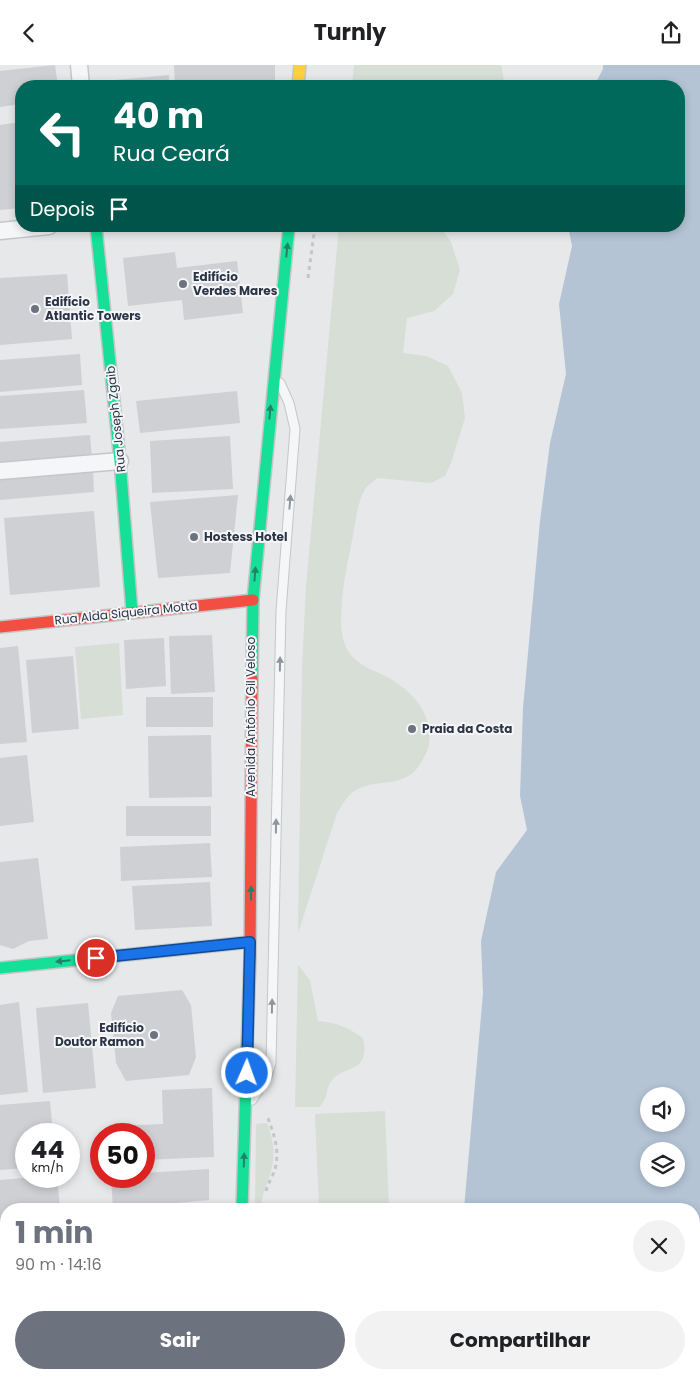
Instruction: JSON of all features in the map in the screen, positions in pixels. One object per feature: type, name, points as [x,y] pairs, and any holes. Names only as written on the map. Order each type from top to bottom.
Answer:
[{"type":"main road","points":[[299,80],[300,66]]},
{"type":"main road","name":"Rua Joseph Zgaib","points":[[97,232],[120,461],[132,612]]},
{"type":"main road","name":"Avenida Antônio Gil Veloso","points":[[242,1203],[250,942],[253,600],[288,232]]},
{"type":"main road","name":"Rua Alda Siqueira Motta","points":[[0,627],[253,600]]},
{"type":"main road","points":[[0,968],[250,942]]},
{"type":"street","points":[[79,65],[80,80]]},
{"type":"street","points":[[0,231],[15,229]]},
{"type":"street","points":[[0,471],[120,461]]},
{"type":"lane","points":[[246,1108],[267,1076],[271,1063],[281,611],[295,441],[294,418],[274,369]]},
{"type":"shaded area","points":[[354,65],[501,65],[504,80],[353,80]]},
{"type":"shaded area","points":[[338,232],[444,232],[451,242],[460,270],[453,294],[434,311],[407,318],[403,353],[426,356],[448,366],[462,393],[465,418],[445,476],[431,483],[377,478],[365,489],[357,513],[341,611],[343,640],[348,651],[365,666],[395,681],[418,703],[424,712],[427,722],[429,745],[426,754],[410,775],[392,782],[362,787],[348,796],[337,813],[298,933],[302,668],[306,587]]},
{"type":"shaded area","points":[[119,643],[123,715],[81,719],[75,647]]},
{"type":"shaded area","points":[[298,965],[310,980],[318,1021],[342,1026],[363,1038],[363,1058],[359,1064],[335,1077],[330,1083],[325,1099],[319,1107],[295,1107]]},
{"type":"shaded area","points":[[385,1111],[389,1203],[319,1203],[315,1114]]},
{"type":"shaded area","points":[[267,1123],[274,1155],[262,1203],[255,1203],[256,1124]]},
{"type":"water","points":[[603,65],[700,65],[700,1203],[465,1203],[483,993],[481,941],[496,872],[527,830],[520,796],[523,708],[540,521],[550,443],[566,374],[559,304],[572,246],[569,232],[685,232],[685,80],[597,80]]},
{"type":"building","points":[[55,65],[57,80],[15,80],[15,105],[0,107],[0,71]]},
{"type":"building","points":[[174,65],[275,65],[275,80],[175,80]]},
{"type":"building","points":[[169,75],[169,80],[116,80]]},
{"type":"building","points":[[15,123],[15,209],[0,210],[0,125]]},
{"type":"building","name":"Edifício Verdes Mares","points":[[175,252],[177,268],[237,261],[243,313],[184,320],[182,300],[128,306],[123,258]]},
{"type":"building","name":"Edifício Atlantic Towers","points":[[67,274],[72,339],[0,345],[0,278]]},
{"type":"building","points":[[80,354],[82,385],[0,392],[0,360]]},
{"type":"building","points":[[84,390],[87,423],[0,429],[0,396]]},
{"type":"building","points":[[237,391],[240,423],[140,433],[136,401]]},
{"type":"building","points":[[90,435],[92,459],[0,466],[0,442]]},
{"type":"building","points":[[230,436],[233,489],[152,493],[150,441]]},
{"type":"building","points":[[93,470],[94,492],[0,500],[0,478]]},
{"type":"building","name":"Hostess Hotel","points":[[238,495],[230,573],[158,578],[150,502]]},
{"type":"building","points":[[94,511],[100,587],[10,595],[4,518]]},
{"type":"building","points":[[212,635],[215,692],[171,694],[169,636]]},
{"type":"building","points":[[164,638],[166,686],[126,689],[124,640]]},
{"type":"building","points":[[18,646],[27,742],[0,744],[0,648]]},
{"type":"building","points":[[73,656],[79,729],[32,733],[26,660]]},
{"type":"building","points":[[146,697],[213,697],[213,727],[146,727]]},
{"type":"building","points":[[211,735],[212,797],[149,798],[148,736]]},
{"type":"building","points":[[27,755],[34,822],[0,826],[0,758]]},
{"type":"building","points":[[126,806],[211,806],[211,836],[126,836]]},
{"type":"building","points":[[210,843],[212,877],[121,881],[120,847]]},
{"type":"building","points":[[38,858],[48,939],[29,941],[13,949],[0,945],[0,862]]},
{"type":"building","points":[[210,882],[212,926],[135,930],[132,886]]},
{"type":"building","name":"Edifício Doutor Ramon","points":[[182,990],[191,1005],[196,1057],[189,1075],[126,1081],[116,1063],[111,1013],[118,996]]},
{"type":"building","points":[[19,1002],[28,1092],[0,1095],[0,1005]]},
{"type":"building","points":[[88,1003],[96,1088],[43,1093],[36,1008]]},
{"type":"building","points":[[212,1088],[214,1157],[155,1160],[155,1124],[163,1124],[162,1090]]},
{"type":"building","points":[[50,1101],[52,1123],[15,1123],[15,1169],[0,1170],[0,1105]]},
{"type":"building","points":[[209,1169],[209,1200],[177,1203],[113,1203],[112,1188],[155,1188],[155,1172]]},
{"type":"building","points":[[15,1179],[15,1188],[58,1188],[59,1203],[0,1203],[0,1180]]},
{"type":"traffic: fast","points":[[97,232],[120,461],[132,612]]},
{"type":"traffic: fast","points":[[252,679],[253,600],[288,232]]},
{"type":"traffic: fast","points":[[0,968],[250,942]]},
{"type":"traffic: fast","points":[[242,1203],[250,956]]},
{"type":"traffic: slow","points":[[299,80],[300,65]]},
{"type":"traffic: jam","points":[[0,627],[253,600]]},
{"type":"traffic: jam","points":[[250,956],[252,679]]},
{"type":"place","name":"Edifício Verdes Mares","points":[[183,284]]},
{"type":"place","name":"Edifício Atlantic Towers","points":[[35,309]]},
{"type":"place","name":"Hostess Hotel","points":[[194,537]]},
{"type":"place","name":"Praia da Costa","points":[[412,729]]},
{"type":"place","name":"Edifício Doutor Ramon","points":[[154,1035]]},
{"type":"route","points":[[96,958],[250,942],[247,1073]]}]
